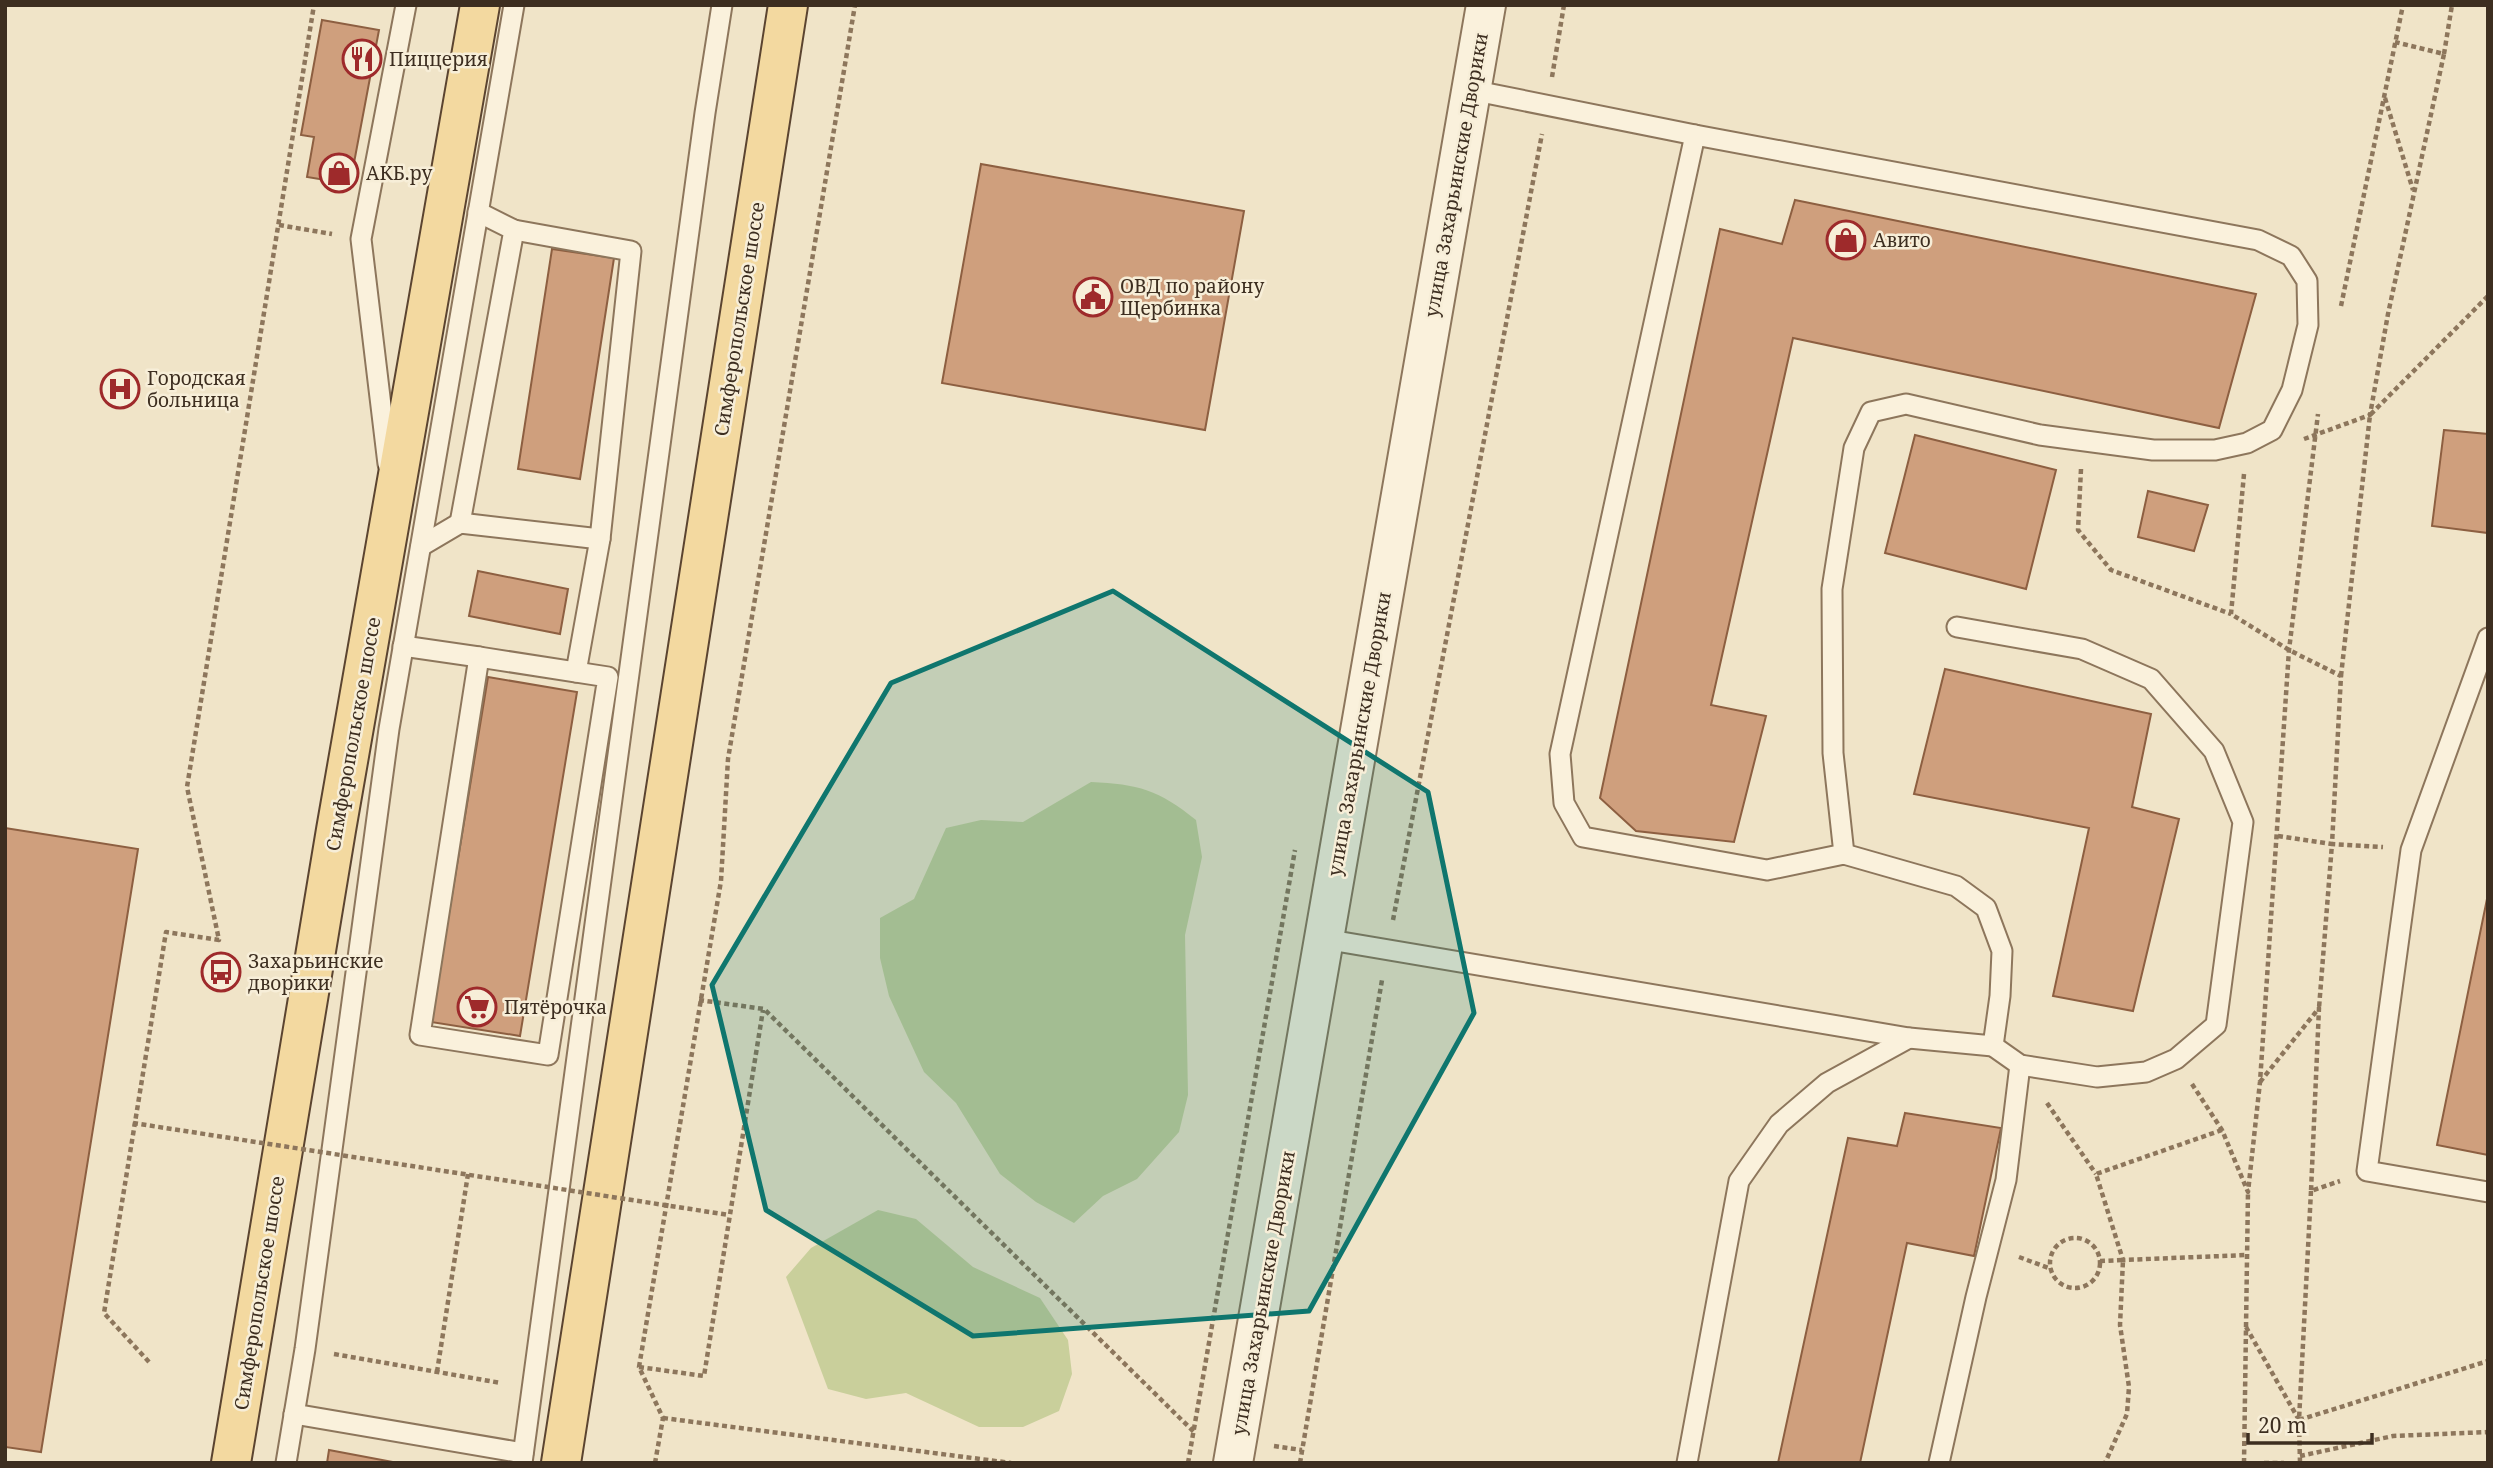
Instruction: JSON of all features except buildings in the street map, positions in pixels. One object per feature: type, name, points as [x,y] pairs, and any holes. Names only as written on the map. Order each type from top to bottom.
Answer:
[{"type":"main road","name":"Симферопольское шоссе","points":[[230,1463],[480,5]]},
{"type":"main road","name":"Симферопольское шоссе","points":[[561,1463],[788,5]]},
{"type":"street","name":"улица Захарьинские Дворики","points":[[1233,1463],[1486,5]]},
{"type":"lane","points":[[393,506],[360,239],[406,5]]},
{"type":"lane","points":[[286,1463],[305,1349],[403,646],[514,5]]},
{"type":"lane","points":[[294,1413],[520,1460],[534,1389],[705,113],[722,5]]},
{"type":"lane","points":[[1471,90],[1695,135],[2258,240],[2291,256],[2307,281],[2308,325],[2292,390],[2272,430],[2247,443],[2215,450],[2153,450],[2040,435],[1906,404],[1871,412],[1854,448],[1832,589],[1833,753],[1844,854]]},
{"type":"lane","points":[[1695,135],[1560,754],[1564,803],[1583,837],[1768,870],[1844,854],[1956,886],[1986,908],[2002,951],[1993,1046]]},
{"type":"lane","points":[[478,212],[514,230],[631,251],[600,539],[576,672]]},
{"type":"lane","points":[[460,523],[514,230]]},
{"type":"lane","points":[[421,546],[460,523],[600,539]]},
{"type":"lane","points":[[1324,939],[1387,952],[1909,1038],[1993,1046],[2020,1065],[2097,1077],[2146,1072],[2176,1059],[2216,1025],[2243,822],[2214,751],[2151,679],[2082,649],[1957,627]]},
{"type":"lane","points":[[2488,638],[2483,643],[2411,850],[2367,1171],[2488,1192]]},
{"type":"lane","points":[[403,646],[479,657],[608,677],[548,1055],[420,1035],[479,657]]},
{"type":"lane","points":[[1687,1463],[1739,1181],[1779,1124],[1827,1083],[1909,1038]]},
{"type":"lane","points":[[1939,1463],[1976,1297],[2006,1180],[2020,1065]]},
{"type":"path","points":[[149,1362],[104,1313],[166,932],[219,940],[187,787],[314,5]]},
{"type":"path","points":[[655,1463],[663,1418],[639,1367],[721,881],[728,759],[855,5]]},
{"type":"path","points":[[1300,1463],[1387,952],[1548,104],[1564,5]]},
{"type":"path","points":[[2339,316],[2403,5]]},
{"type":"path","points":[[2300,1463],[2299,1420],[2319,1008],[2332,844],[2341,676],[2370,415],[2452,5]]},
{"type":"path","points":[[2395,42],[2444,54]]},
{"type":"path","points":[[2385,97],[2414,193]]},
{"type":"path","points":[[278,225],[319,232]]},
{"type":"path","points":[[2313,435],[2370,415],[2488,296]]},
{"type":"path","points":[[2244,1463],[2248,1192],[2260,1082],[2289,650],[2313,435],[2319,409]]},
{"type":"path","points":[[2081,461],[2078,530],[2111,570],[2231,614],[2289,650],[2341,676]]},
{"type":"path","points":[[2231,614],[2245,462]]},
{"type":"path","points":[[2243,822],[2278,836],[2332,844],[2411,850]]},
{"type":"path","points":[[699,1000],[764,1009],[1193,1432]]},
{"type":"path","points":[[2260,1082],[2319,1008]]},
{"type":"path","points":[[639,1367],[704,1376],[764,1009]]},
{"type":"path","points":[[2176,1059],[2221,1130],[2248,1192]]},
{"type":"path","points":[[2020,1065],[2096,1174],[2123,1260],[2120,1325],[2129,1387],[2127,1413],[2105,1463]]},
{"type":"path","points":[[134,1123],[729,1215]]},
{"type":"path","points":[[2096,1174],[2221,1130]]},
{"type":"path","points":[[2311,1191],[2367,1171]]},
{"type":"path","points":[[437,1372],[468,1174]]},
{"type":"path","points":[[2070,1239],[2086,1241],[2093,1246],[2099,1261],[2099,1269],[2091,1282],[2075,1288],[2060,1283],[2050,1269],[2056,1246],[2070,1239]]},
{"type":"path","points":[[2099,1261],[2247,1255]]},
{"type":"path","points":[[2246,1327],[2299,1420]]},
{"type":"path","points":[[305,1349],[534,1389]]},
{"type":"path","points":[[2299,1420],[2488,1361]]},
{"type":"path","points":[[663,1418],[1010,1463]]},
{"type":"path","points":[[2300,1456],[2393,1436],[2488,1432]]},
{"type":"path","points":[[2264,1463],[2284,1463]]},
{"type":"highlighted area","points":[[1113,591],[1428,792],[1474,1013],[1309,1311],[973,1336],[766,1210],[712,985],[891,683]]},
{"type":"green space","points":[[1091,782],[1147,790],[1183,810],[1196,820],[1202,857],[1185,935],[1188,1095],[1179,1132],[1137,1179],[1103,1196],[1074,1223],[1036,1202],[1000,1174],[956,1103],[924,1072],[889,996],[880,958],[880,918],[914,899],[946,828],[981,820],[1023,822]]},
{"type":"green space","points":[[878,1210],[916,1219],[973,1267],[1040,1298],[1068,1340],[1072,1374],[1059,1411],[1023,1427],[979,1427],[906,1393],[866,1399],[828,1389],[786,1277],[811,1248]]},
{"type":"place","name":"Пиццерия","points":[[362,59]]},
{"type":"place","name":"АКБ.ру","points":[[339,173]]},
{"type":"place","name":"Авито","points":[[1846,240]]},
{"type":"place","name":"ОВД по району Щербинка","points":[[1093,297]]},
{"type":"place","name":"Городская больница","points":[[120,389]]},
{"type":"place","name":"Захарьинские дворики","points":[[221,972]]},
{"type":"place","name":"Пятёрочка","points":[[477,1007]]}]
